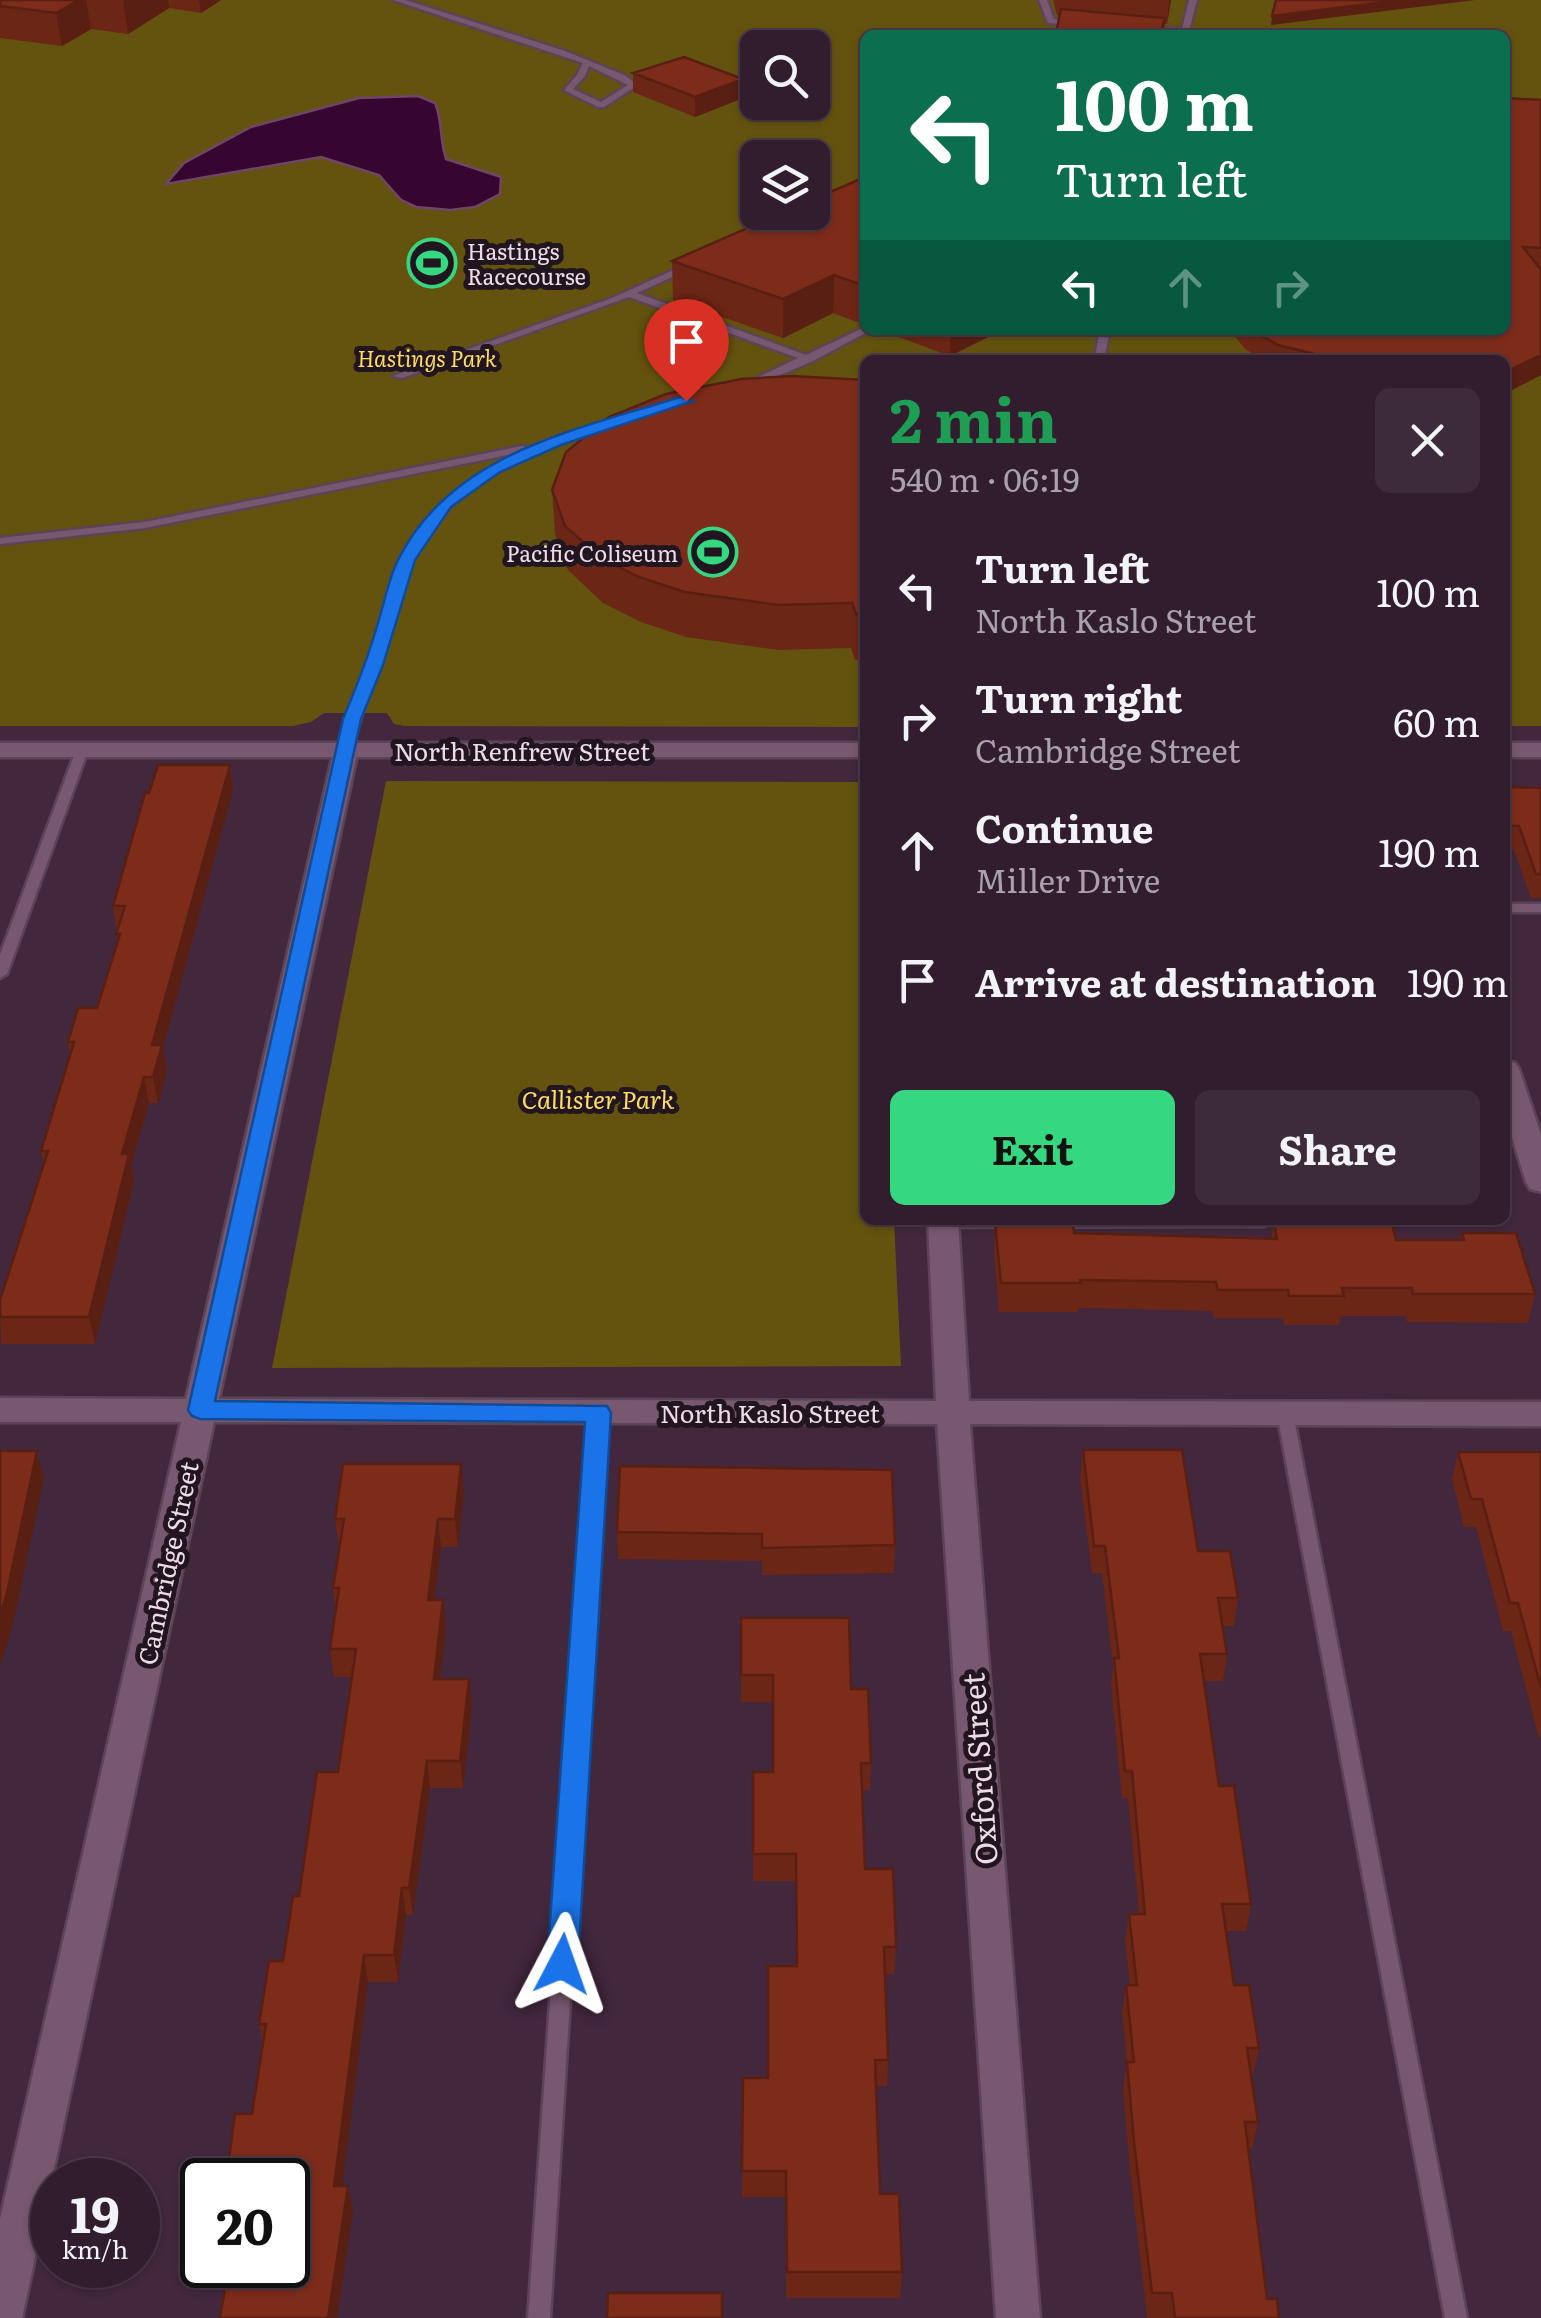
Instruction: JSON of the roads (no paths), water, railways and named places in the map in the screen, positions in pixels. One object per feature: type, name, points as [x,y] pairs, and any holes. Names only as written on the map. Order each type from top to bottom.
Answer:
[{"type":"street","name":"North Renfrew Street","points":[[0,750],[860,750]]},
{"type":"street","name":"Cambridge Street","points":[[0,2318],[346,750]]},
{"type":"street","points":[[1510,750],[1541,750]]},
{"type":"street","points":[[1510,1085],[1541,1182]]},
{"type":"street","name":"Oxford Street","points":[[943,1225],[1018,2318]]},
{"type":"street","name":"North Kaslo Street","points":[[0,1410],[1541,1414]]},
{"type":"lane","points":[[398,0],[587,62],[628,76],[634,85],[601,106],[568,90],[587,62]]},
{"type":"lane","points":[[1043,0],[1052,20],[1087,24]]},
{"type":"lane","points":[[1185,30],[1193,0]]},
{"type":"lane","points":[[1141,28],[1158,30]]},
{"type":"lane","points":[[398,376],[630,294],[698,262]]},
{"type":"lane","points":[[630,294],[809,358]]},
{"type":"lane","points":[[773,386],[744,386],[860,333]]},
{"type":"lane","points":[[346,750],[352,719],[374,665],[406,560],[446,503],[494,468],[555,441],[622,419]]},
{"type":"lane","points":[[0,540],[145,525],[555,441]]},
{"type":"lane","points":[[0,974],[82,750]]},
{"type":"lane","points":[[1510,908],[1541,908]]},
{"type":"lane","points":[[539,2318],[598,1413]]},
{"type":"lane","points":[[1285,1413],[1456,2318]]},
{"type":"place","name":"Hastings Racecourse","points":[[432,263]]},
{"type":"place","name":"Pacific Coliseum","points":[[713,552]]},
{"type":"park label","name":"Hastings Park","points":[[427,357]]},
{"type":"park label","name":"Callister Park","points":[[598,1098]]}]
